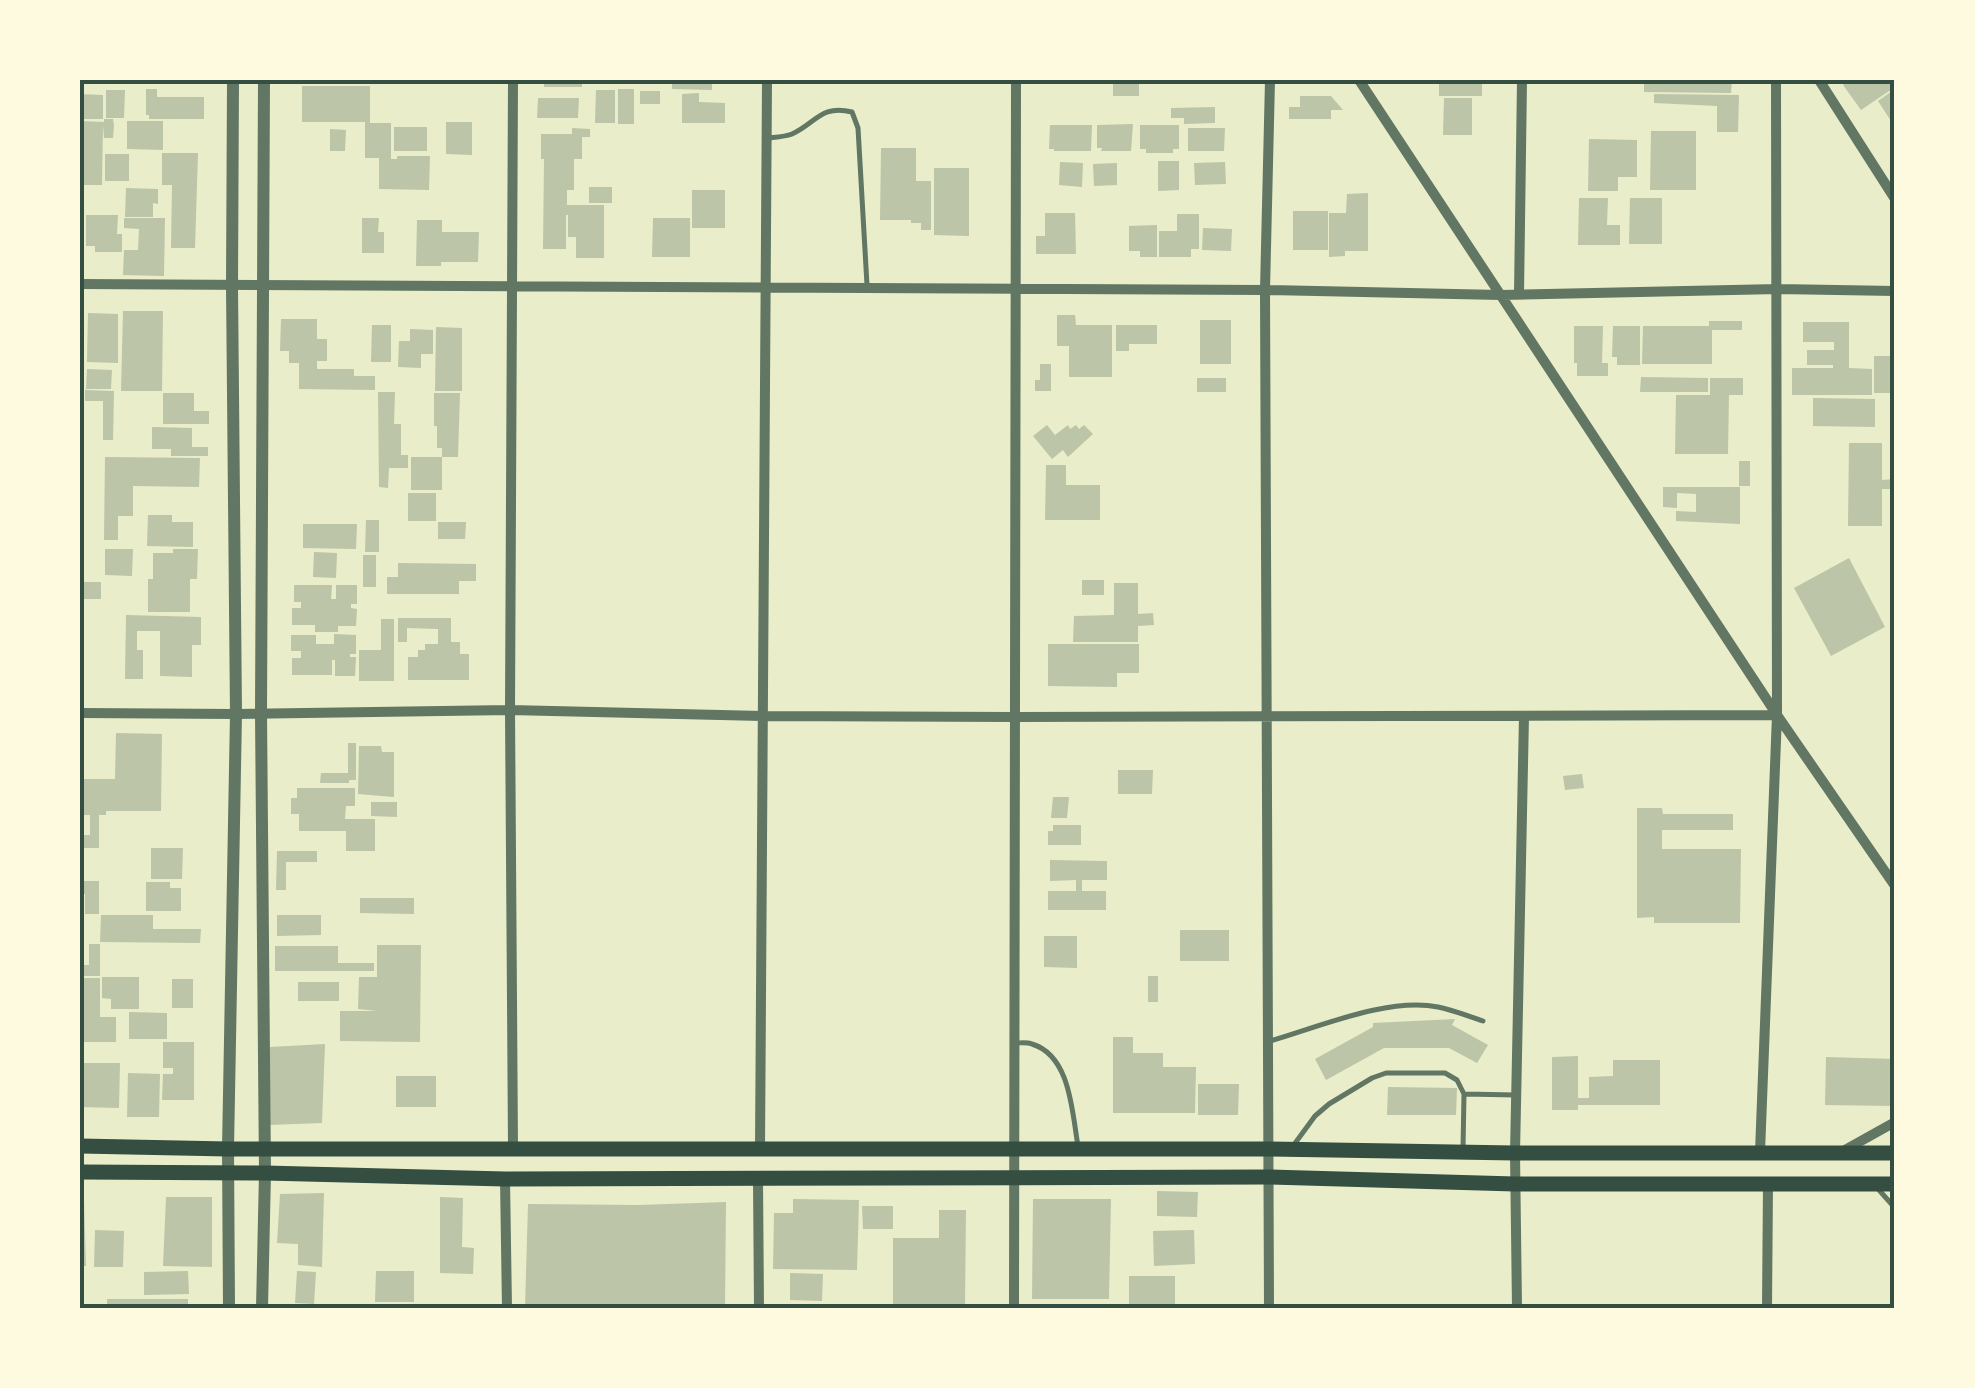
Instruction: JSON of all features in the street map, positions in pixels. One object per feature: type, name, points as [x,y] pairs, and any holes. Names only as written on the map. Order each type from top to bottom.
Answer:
[{"type":"main road","points":[[80,1146],[228,1150],[1267,1148],[1515,1153],[1895,1153]]},
{"type":"main road","points":[[80,1172],[505,1178],[1268,1177],[1515,1184],[1895,1184]]},
{"type":"street","points":[[229,1308],[236,714],[233,80]]},
{"type":"street","points":[[262,1308],[266,1173],[261,714],[264,80]]},
{"type":"street","points":[[513,80],[513,1148]]},
{"type":"street","points":[[760,1149],[767,80]]},
{"type":"street","points":[[1014,1308],[1016,80]]},
{"type":"street","points":[[1269,1308],[1264,290],[1270,80]]},
{"type":"street","points":[[1358,80],[1895,886]]},
{"type":"street","points":[[1518,294],[1522,80]]},
{"type":"street","points":[[1760,1152],[1777,714],[1776,80]]},
{"type":"street","points":[[1820,80],[1895,199]]},
{"type":"street","points":[[80,284],[512,284],[1501,295],[1778,289],[1895,291]]},
{"type":"street","points":[[80,713],[510,710],[1016,717],[1777,714]]},
{"type":"street","points":[[1517,1308],[1515,1153],[1524,716]]},
{"type":"street","points":[[1842,1152],[1895,1122]]},
{"type":"street","points":[[505,1178],[506,1308]]},
{"type":"street","points":[[758,1179],[758,1308]]},
{"type":"street","points":[[1767,1308],[1768,1184]]},
{"type":"lane","points":[[768,138],[796,132],[824,112],[852,112],[858,128],[867,288]]},
{"type":"lane","points":[[1267,1042],[1409,1004],[1438,1006],[1483,1021]]},
{"type":"lane","points":[[1014,1042],[1032,1044],[1047,1052],[1059,1066],[1078,1148]]},
{"type":"lane","points":[[1291,1149],[1329,1104],[1372,1078],[1386,1073],[1445,1073],[1458,1080],[1464,1094],[1463,1152]]},
{"type":"lane","points":[[1464,1094],[1516,1095]]},
{"type":"lane","points":[[1874,1184],[1895,1208]]},
{"type":"building","points":[[544,80],[582,80],[582,87],[544,87]]},
{"type":"building","points":[[672,80],[712,80],[712,90],[672,89]]},
{"type":"building","points":[[1113,80],[1139,80],[1139,96],[1113,96]]},
{"type":"building","points":[[1439,80],[1482,80],[1482,96],[1439,96]]},
{"type":"building","points":[[1644,80],[1732,80],[1731,93],[1644,92]]},
{"type":"building","points":[[1850,80],[1895,80],[1895,87],[1861,110],[1843,85]]},
{"type":"building","points":[[302,86],[370,86],[370,123],[391,123],[391,159],[430,156],[429,190],[379,189],[379,158],[365,158],[365,122],[302,122]]},
{"type":"building","points":[[146,89],[157,89],[157,97],[204,97],[204,119],[149,119]]},
{"type":"building","points":[[618,89],[634,89],[634,124],[618,124]]},
{"type":"building","points":[[1895,89],[1895,118],[1891,121],[1878,101]]},
{"type":"building","points":[[106,90],[125,90],[124,118],[106,118]]},
{"type":"building","points":[[596,90],[615,90],[615,123],[595,123]]},
{"type":"building","points":[[640,91],[660,91],[660,104],[640,104]]},
{"type":"building","points":[[699,93],[699,102],[725,103],[725,123],[682,123],[682,94]]},
{"type":"building","points":[[80,94],[103,95],[103,119],[80,119]]},
{"type":"building","points":[[1654,94],[1739,95],[1738,132],[1717,132],[1717,106],[1654,103]]},
{"type":"building","points":[[1300,96],[1331,96],[1343,110],[1331,110],[1331,119],[1289,119],[1289,107],[1300,107]]},
{"type":"building","points":[[538,98],[579,98],[578,118],[537,118]]},
{"type":"building","points":[[1444,98],[1472,98],[1472,135],[1443,135]]},
{"type":"building","points":[[1215,107],[1215,123],[1184,124],[1184,118],[1171,118],[1171,108]]},
{"type":"building","points":[[113,119],[114,125],[113,138],[104,138],[103,125],[102,185],[80,185],[80,121]]},
{"type":"building","points":[[127,121],[163,121],[163,150],[127,149]]},
{"type":"building","points":[[446,122],[472,122],[472,155],[446,154]]},
{"type":"building","points":[[1133,124],[1131,151],[1097,148],[1097,125]]},
{"type":"building","points":[[1050,125],[1092,125],[1091,151],[1049,149]]},
{"type":"building","points":[[1140,125],[1179,125],[1179,149],[1173,149],[1173,153],[1146,153],[1146,149],[1140,149]]},
{"type":"building","points":[[394,127],[427,127],[427,151],[394,151]]},
{"type":"building","points":[[572,128],[590,129],[590,137],[582,137],[582,159],[574,159],[574,190],[567,190],[567,205],[604,205],[604,258],[576,258],[576,237],[568,237],[568,215],[566,249],[543,249],[541,134],[572,134]]},
{"type":"building","points":[[1188,128],[1225,128],[1224,151],[1188,151]]},
{"type":"building","points":[[330,129],[346,130],[345,151],[330,151]]},
{"type":"building","points":[[1651,131],[1696,131],[1696,190],[1650,190]]},
{"type":"building","points":[[1589,139],[1637,140],[1637,177],[1618,177],[1618,191],[1588,191]]},
{"type":"building","points":[[881,148],[916,148],[916,181],[931,181],[931,230],[921,230],[921,223],[911,220],[880,220]]},
{"type":"building","points":[[162,153],[198,153],[195,248],[171,248],[172,185],[162,185]]},
{"type":"building","points":[[105,154],[129,154],[129,181],[105,181]]},
{"type":"building","points":[[1158,161],[1179,161],[1179,190],[1158,191]]},
{"type":"building","points":[[1060,162],[1083,163],[1082,187],[1059,185]]},
{"type":"building","points":[[1225,162],[1226,184],[1195,185],[1194,163]]},
{"type":"building","points":[[1117,163],[1117,185],[1094,186],[1093,164]]},
{"type":"building","points":[[934,168],[969,168],[969,236],[934,235]]},
{"type":"building","points":[[589,187],[612,187],[612,203],[589,203]]},
{"type":"building","points":[[126,188],[158,189],[153,217],[125,217]]},
{"type":"building","points":[[692,190],[725,190],[725,228],[692,228]]},
{"type":"building","points":[[1368,193],[1368,251],[1345,251],[1345,256],[1329,257],[1329,213],[1346,213],[1347,194]]},
{"type":"building","points":[[1579,198],[1608,198],[1607,225],[1620,225],[1620,245],[1578,245]]},
{"type":"building","points":[[1630,198],[1662,198],[1662,244],[1629,244]]},
{"type":"building","points":[[1293,211],[1328,211],[1328,250],[1293,250]]},
{"type":"building","points":[[1045,213],[1075,213],[1076,254],[1036,254],[1036,236],[1045,236]]},
{"type":"building","points":[[1177,214],[1199,214],[1199,249],[1191,249],[1191,257],[1159,257],[1159,231],[1177,231]]},
{"type":"building","points":[[86,215],[118,215],[117,234],[122,234],[122,252],[95,252],[95,246],[86,246]]},
{"type":"building","points":[[124,218],[165,218],[164,276],[123,275],[124,250],[138,250],[139,229],[124,228]]},
{"type":"building","points":[[362,218],[379,218],[384,253],[362,253]]},
{"type":"building","points":[[653,218],[690,218],[690,257],[652,257]]},
{"type":"building","points":[[417,220],[442,220],[442,232],[479,232],[478,262],[416,266]]},
{"type":"building","points":[[1157,225],[1157,257],[1140,257],[1140,251],[1129,251],[1129,226]]},
{"type":"building","points":[[1203,228],[1232,229],[1231,251],[1202,250]]},
{"type":"building","points":[[123,311],[163,311],[162,391],[121,391]]},
{"type":"building","points":[[88,313],[118,314],[118,363],[87,362]]},
{"type":"building","points":[[1057,315],[1075,315],[1076,325],[1112,325],[1112,377],[1069,377],[1069,346],[1057,346]]},
{"type":"building","points":[[281,319],[317,319],[317,339],[327,339],[327,361],[317,361],[317,369],[354,369],[354,376],[375,376],[375,390],[299,389],[299,363],[289,363],[289,351],[280,351]]},
{"type":"building","points":[[1200,320],[1231,320],[1231,364],[1200,364]]},
{"type":"building","points":[[1709,321],[1742,321],[1742,330],[1712,330],[1712,364],[1642,364],[1643,326],[1709,326]]},
{"type":"building","points":[[1803,322],[1849,322],[1849,368],[1872,369],[1872,395],[1792,395],[1792,368],[1833,368],[1807,365],[1807,350],[1834,350],[1834,342],[1803,342]]},
{"type":"building","points":[[372,325],[391,325],[391,362],[371,362]]},
{"type":"building","points":[[1116,325],[1157,325],[1157,344],[1129,344],[1129,351],[1116,351]]},
{"type":"building","points":[[1574,326],[1603,326],[1602,363],[1608,363],[1608,376],[1577,376]]},
{"type":"building","points":[[1613,326],[1640,326],[1640,365],[1617,365],[1617,357],[1612,357]]},
{"type":"building","points":[[436,327],[462,328],[462,391],[435,391]]},
{"type":"building","points":[[410,329],[433,330],[433,354],[421,354],[421,368],[398,367],[399,341],[410,341]]},
{"type":"building","points":[[1874,356],[1895,356],[1895,393],[1874,393]]},
{"type":"building","points":[[1040,364],[1051,364],[1051,391],[1035,391]]},
{"type":"building","points":[[87,369],[112,370],[111,389],[86,389]]},
{"type":"building","points":[[1641,377],[1708,378],[1708,392],[1640,392]]},
{"type":"building","points":[[1197,378],[1226,378],[1226,392],[1197,392]]},
{"type":"building","points":[[1710,378],[1743,378],[1743,395],[1729,395],[1728,454],[1675,454],[1676,395],[1710,395]]},
{"type":"building","points":[[85,390],[114,391],[113,440],[103,440],[103,401],[85,401]]},
{"type":"building","points":[[378,392],[395,392],[394,424],[401,424],[401,455],[408,455],[408,468],[389,468],[388,488],[379,487]]},
{"type":"building","points":[[163,393],[194,393],[194,411],[209,411],[209,424],[163,424]]},
{"type":"building","points":[[434,393],[460,393],[458,457],[442,457],[442,448],[437,448]]},
{"type":"building","points":[[1813,398],[1875,399],[1875,427],[1813,426]]},
{"type":"building","points":[[1047,425],[1055,435],[1068,425],[1070,429],[1076,425],[1079,429],[1084,425],[1093,434],[1068,457],[1063,450],[1052,459],[1033,436]]},
{"type":"building","points":[[152,427],[192,428],[192,447],[208,447],[208,456],[171,456],[171,449],[152,449]]},
{"type":"building","points":[[1849,443],[1882,443],[1882,480],[1895,479],[1895,489],[1882,489],[1882,526],[1848,526]]},
{"type":"building","points":[[105,457],[200,458],[199,487],[133,486],[133,516],[118,516],[118,540],[104,540]]},
{"type":"building","points":[[411,457],[442,457],[442,490],[411,490]]},
{"type":"building","points":[[1739,461],[1750,461],[1750,486],[1739,486]]},
{"type":"building","points":[[1046,465],[1066,465],[1066,485],[1100,485],[1100,520],[1045,520]]},
{"type":"building","points":[[1663,487],[1740,487],[1740,524],[1676,521],[1676,511],[1696,512],[1696,494],[1677,493],[1677,508],[1663,507]]},
{"type":"building","points":[[408,493],[436,493],[436,521],[408,521]]},
{"type":"building","points":[[148,515],[172,515],[172,522],[193,522],[193,547],[147,546]]},
{"type":"building","points":[[366,520],[379,520],[379,552],[365,552]]},
{"type":"building","points":[[438,522],[466,522],[465,539],[438,539]]},
{"type":"building","points":[[303,524],[357,524],[356,549],[303,548]]},
{"type":"building","points":[[105,549],[133,549],[132,576],[105,575]]},
{"type":"building","points":[[173,549],[198,549],[197,579],[190,579],[190,612],[148,612],[153,553],[173,553]]},
{"type":"building","points":[[314,552],[337,553],[336,578],[313,577]]},
{"type":"building","points":[[363,555],[376,555],[376,587],[363,587]]},
{"type":"building","points":[[1849,558],[1885,627],[1831,656],[1794,588]]},
{"type":"building","points":[[398,563],[476,564],[476,581],[459,581],[459,594],[387,594],[387,577],[398,577]]},
{"type":"building","points":[[1082,580],[1104,580],[1104,595],[1082,595]]},
{"type":"building","points":[[80,582],[101,582],[101,599],[80,599]]},
{"type":"building","points":[[1114,583],[1138,583],[1138,614],[1153,613],[1154,625],[1138,626],[1138,642],[1073,642],[1074,616],[1114,615]]},
{"type":"building","points":[[294,585],[332,585],[331,599],[336,599],[336,585],[357,585],[357,604],[351,604],[351,608],[357,609],[356,626],[338,626],[338,632],[315,632],[315,625],[292,625],[292,608],[301,608],[301,602],[294,602]]},
{"type":"building","points":[[126,615],[201,617],[201,645],[192,645],[192,677],[160,676],[160,631],[137,631],[137,650],[143,650],[143,679],[125,679]]},
{"type":"building","points":[[398,618],[451,618],[451,642],[460,642],[460,654],[469,654],[469,680],[408,680],[408,657],[418,657],[418,650],[425,650],[425,644],[438,644],[438,629],[407,628],[407,642],[398,642]]},
{"type":"building","points":[[381,619],[394,619],[394,681],[359,681],[359,650],[381,650]]},
{"type":"building","points":[[334,634],[356,635],[356,654],[350,654],[356,657],[355,676],[335,676],[335,660],[332,675],[292,675],[292,658],[301,658],[301,651],[291,651],[291,635],[316,635],[316,644],[334,644]]},
{"type":"building","points":[[1048,644],[1139,644],[1139,673],[1117,673],[1117,687],[1048,686]]},
{"type":"building","points":[[116,733],[162,734],[161,811],[106,811],[106,815],[99,815],[99,848],[80,848],[80,835],[90,835],[90,815],[80,810],[80,779],[115,779]]},
{"type":"building","points":[[348,743],[356,743],[356,780],[320,783],[321,773],[348,773]]},
{"type":"building","points":[[359,746],[381,746],[382,752],[394,752],[394,797],[358,794]]},
{"type":"building","points":[[1118,770],[1153,770],[1152,794],[1118,794]]},
{"type":"building","points":[[1582,774],[1584,788],[1565,790],[1563,776]]},
{"type":"building","points":[[297,788],[355,788],[355,806],[346,806],[345,819],[375,819],[375,851],[346,851],[346,831],[299,831],[299,814],[291,814],[291,798],[297,798]]},
{"type":"building","points":[[1053,797],[1069,797],[1067,818],[1051,818]]},
{"type":"building","points":[[371,802],[397,802],[397,817],[371,816]]},
{"type":"building","points":[[1637,808],[1662,808],[1663,814],[1733,814],[1733,830],[1662,830],[1662,849],[1741,849],[1740,923],[1654,923],[1654,917],[1637,918]]},
{"type":"building","points":[[1053,825],[1081,825],[1081,845],[1048,845],[1048,831],[1053,831]]},
{"type":"building","points":[[151,848],[183,848],[182,879],[151,879]]},
{"type":"building","points":[[277,851],[317,851],[317,862],[286,862],[286,890],[276,890]]},
{"type":"building","points":[[1050,860],[1107,861],[1107,880],[1082,880],[1082,891],[1106,891],[1106,910],[1048,910],[1048,891],[1076,891],[1076,880],[1050,881]]},
{"type":"building","points":[[80,881],[99,881],[99,914],[85,914]]},
{"type":"building","points":[[146,882],[170,882],[170,888],[181,888],[181,911],[146,911]]},
{"type":"building","points":[[360,898],[414,898],[414,914],[360,913]]},
{"type":"building","points":[[101,915],[153,915],[153,929],[201,929],[200,943],[100,942]]},
{"type":"building","points":[[277,915],[321,915],[321,935],[277,936]]},
{"type":"building","points":[[1180,930],[1229,930],[1229,961],[1180,961]]},
{"type":"building","points":[[1044,936],[1077,936],[1077,968],[1044,967]]},
{"type":"building","points":[[89,944],[100,944],[100,976],[80,976],[80,965],[89,965]]},
{"type":"building","points":[[377,945],[421,945],[420,1042],[340,1041],[340,1011],[377,1011],[358,1009],[359,977],[377,977]]},
{"type":"building","points":[[275,946],[338,946],[338,963],[374,963],[374,971],[275,971]]},
{"type":"building","points":[[1148,976],[1158,976],[1158,1002],[1148,1002]]},
{"type":"building","points":[[102,977],[139,977],[139,1009],[111,1009],[111,999],[102,998]]},
{"type":"building","points":[[80,978],[100,978],[100,1017],[116,1017],[116,1042],[81,1042]]},
{"type":"building","points":[[172,979],[193,979],[193,1008],[172,1008]]},
{"type":"building","points":[[298,982],[339,982],[339,1001],[298,1001]]},
{"type":"building","points":[[129,1012],[167,1013],[167,1039],[129,1039]]},
{"type":"building","points":[[1455,1019],[1452,1025],[1488,1045],[1477,1063],[1449,1048],[1384,1048],[1326,1080],[1315,1059],[1373,1027],[1373,1023]]},
{"type":"building","points":[[1113,1037],[1133,1037],[1133,1053],[1163,1053],[1163,1067],[1196,1067],[1195,1113],[1113,1113]]},
{"type":"building","points":[[163,1042],[194,1042],[194,1100],[162,1100],[163,1074],[173,1074],[173,1068],[163,1068]]},
{"type":"building","points":[[325,1044],[322,1123],[269,1125],[270,1047]]},
{"type":"building","points":[[1578,1056],[1578,1098],[1589,1098],[1589,1077],[1613,1076],[1613,1060],[1660,1060],[1660,1105],[1578,1105],[1578,1110],[1552,1110],[1552,1057]]},
{"type":"building","points":[[1826,1057],[1895,1059],[1895,1106],[1825,1105]]},
{"type":"building","points":[[80,1063],[120,1063],[119,1108],[80,1107]]},
{"type":"building","points":[[128,1073],[160,1074],[159,1117],[127,1117]]},
{"type":"building","points":[[396,1076],[436,1076],[436,1107],[396,1107]]},
{"type":"building","points":[[1198,1084],[1239,1084],[1238,1115],[1198,1115]]},
{"type":"building","points":[[1388,1087],[1457,1088],[1456,1115],[1387,1115]]},
{"type":"building","points":[[1157,1191],[1198,1192],[1197,1217],[1157,1216]]},
{"type":"building","points":[[324,1193],[322,1267],[298,1265],[298,1244],[277,1243],[280,1194]]},
{"type":"building","points":[[166,1197],[212,1197],[212,1267],[163,1266]]},
{"type":"building","points":[[440,1197],[463,1198],[462,1247],[474,1248],[473,1274],[440,1273]]},
{"type":"building","points":[[793,1199],[859,1200],[857,1270],[773,1269],[774,1213],[793,1213]]},
{"type":"building","points":[[1033,1199],[1111,1199],[1109,1299],[1032,1299]]},
{"type":"building","points":[[80,1200],[84,1200],[86,1266],[80,1266]]},
{"type":"building","points":[[726,1202],[725,1308],[525,1308],[528,1204]]},
{"type":"building","points":[[862,1206],[893,1206],[893,1229],[863,1229]]},
{"type":"building","points":[[939,1210],[966,1210],[965,1306],[893,1306],[893,1238],[939,1238]]},
{"type":"building","points":[[95,1230],[124,1231],[123,1267],[94,1267]]},
{"type":"building","points":[[1194,1230],[1195,1264],[1154,1266],[1153,1231]]},
{"type":"building","points":[[188,1271],[189,1294],[144,1295],[144,1272]]},
{"type":"building","points":[[297,1271],[316,1272],[314,1304],[295,1303]]},
{"type":"building","points":[[376,1271],[414,1271],[414,1302],[375,1302]]},
{"type":"building","points":[[790,1273],[823,1274],[822,1301],[790,1300]]},
{"type":"building","points":[[1129,1276],[1175,1276],[1175,1306],[1129,1306]]},
{"type":"building","points":[[107,1299],[188,1299],[188,1308],[107,1308]]}]
